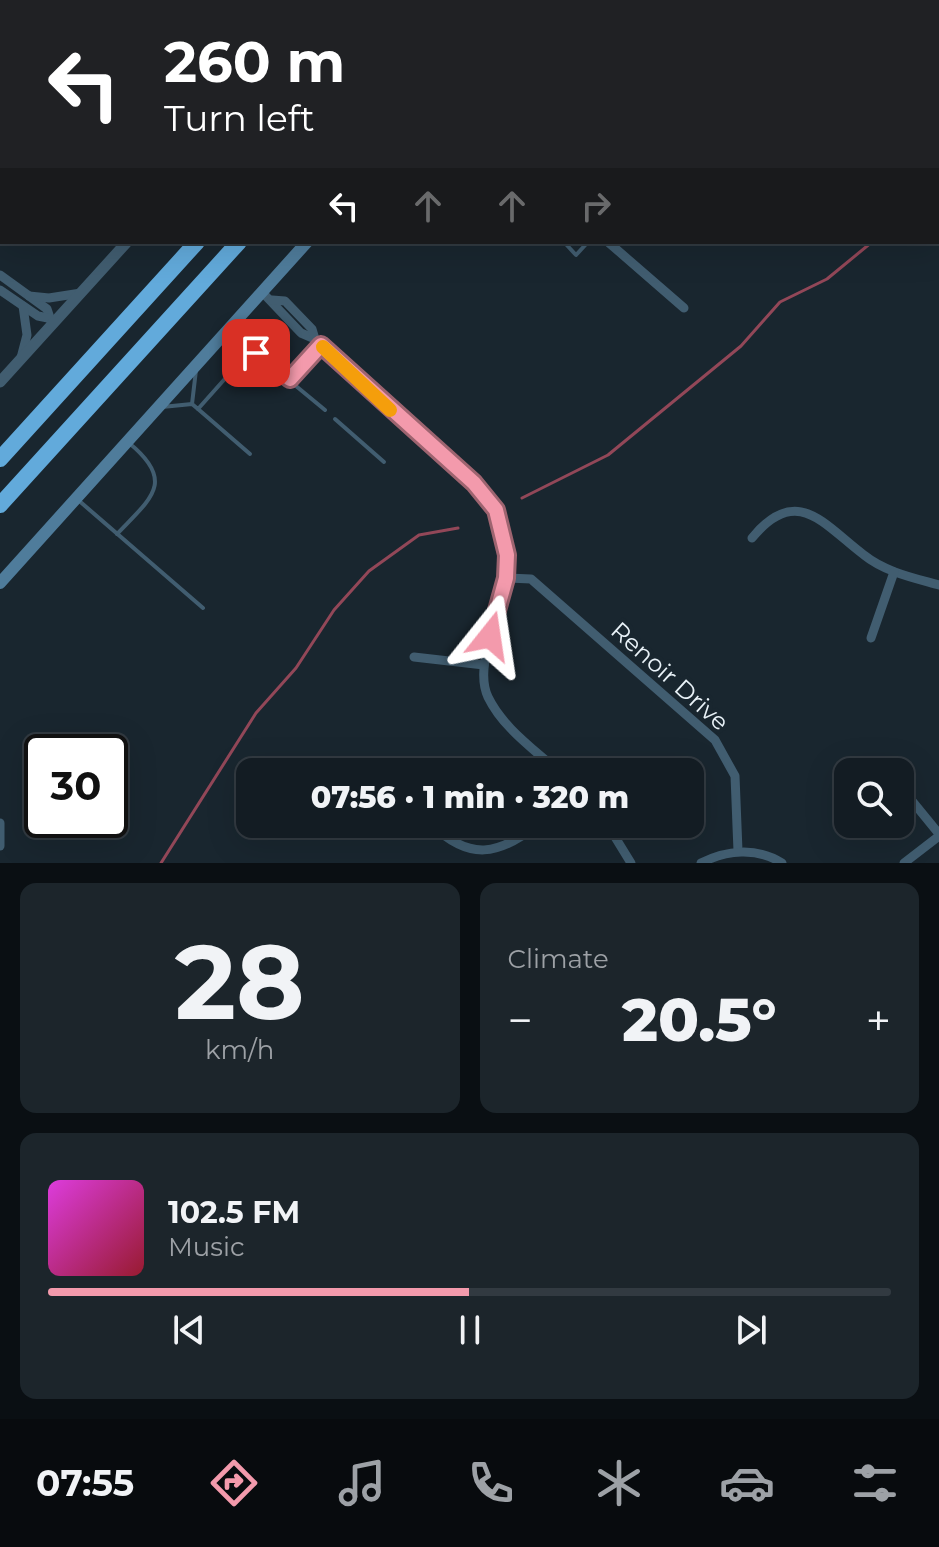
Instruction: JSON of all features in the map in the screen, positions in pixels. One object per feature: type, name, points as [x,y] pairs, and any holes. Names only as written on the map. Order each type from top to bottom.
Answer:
[{"type":"highway","points":[[0,459],[195,244]]},
{"type":"highway","points":[[0,505],[237,244]]},
{"type":"main road","points":[[0,583],[197,363],[267,296],[306,244]]},
{"type":"street","points":[[0,382],[50,321],[81,293],[125,244]]},
{"type":"street","points":[[610,244],[684,308]]},
{"type":"street","points":[[0,275],[47,309],[50,321]]},
{"type":"street","points":[[0,290],[50,321]]},
{"type":"street","points":[[29,296],[49,298],[81,293]]},
{"type":"street","points":[[267,296],[285,301],[312,329],[318,342],[474,483],[496,510],[506,548],[506,578],[484,665],[487,696],[506,724],[544,758]]},
{"type":"street","points":[[21,358],[27,335],[23,306]]},
{"type":"street","points":[[752,538],[780,512],[798,510],[815,516],[839,531],[865,556],[894,572],[939,585]]},
{"type":"street","points":[[871,638],[894,572]]},
{"type":"street","name":"Renoir Drive","points":[[506,578],[531,579],[715,740],[735,776],[738,851]]},
{"type":"street","points":[[414,657],[484,665]]},
{"type":"street","points":[[904,863],[939,835],[914,804]]},
{"type":"street","points":[[0,823],[0,846]]},
{"type":"street","points":[[446,838],[466,850],[484,850],[518,838]]},
{"type":"street","points":[[616,838],[631,863]]},
{"type":"street","points":[[701,863],[738,851],[759,853],[782,863]]},
{"type":"lane","points":[[566,244],[576,255],[586,244]]},
{"type":"lane","points":[[290,379],[318,342]]},
{"type":"lane","points":[[198,409],[247,354],[264,357],[325,410]]},
{"type":"lane","points":[[192,404],[197,363]]},
{"type":"lane","points":[[157,409],[192,404],[250,454]]},
{"type":"lane","points":[[335,419],[384,462]]},
{"type":"lane","points":[[117,534],[155,494],[157,484],[143,454],[127,441]]},
{"type":"lane","points":[[75,498],[203,608]]},
{"type":"waterway","points":[[522,498],[608,455],[741,346],[780,302],[827,279],[870,244]]},
{"type":"waterway","points":[[161,863],[256,713],[296,668],[334,610],[369,571],[419,535],[458,528]]},
{"type":"slow traffic","points":[[323,347],[390,410]]},
{"type":"route","points":[[256,353],[290,379],[321,345],[391,412],[474,483],[496,510],[507,555],[506,578],[490,636]]}]
